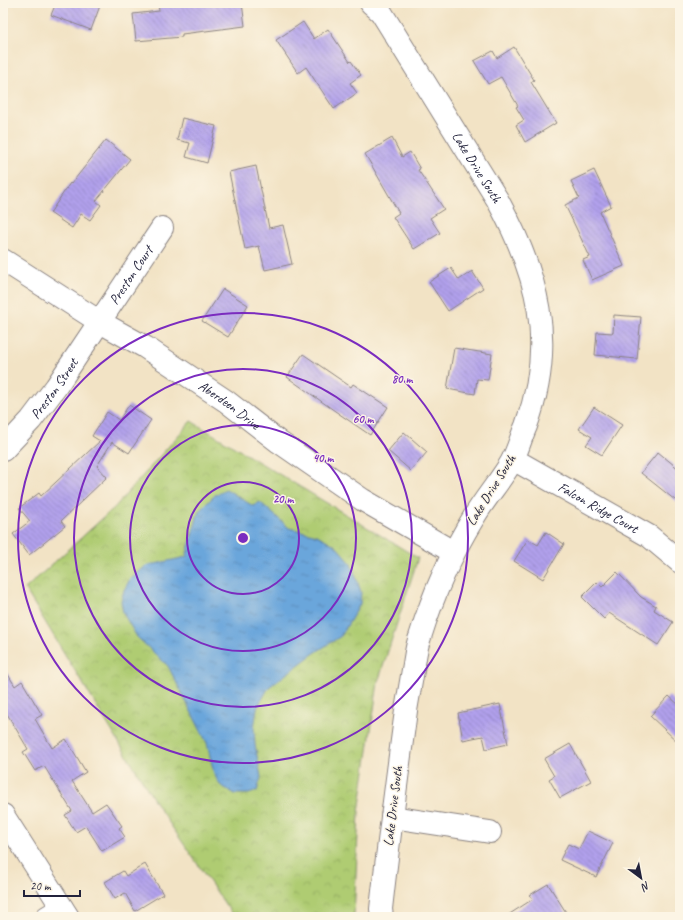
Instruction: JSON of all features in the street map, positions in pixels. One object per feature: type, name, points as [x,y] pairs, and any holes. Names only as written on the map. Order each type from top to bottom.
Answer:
[{"type":"street","name":"Lake Drive South","points":[[371,3],[381,12],[497,199],[513,228],[526,259],[535,287],[540,315],[541,343],[539,373],[532,408],[513,459],[453,552],[434,596],[419,639],[406,708],[381,908],[382,917]]},
{"type":"street","name":"Preston Court","points":[[100,322],[162,228]]},
{"type":"street","name":"Aberdeen Drive","points":[[3,260],[100,322],[145,348],[226,401],[279,442],[363,500],[453,552]]},
{"type":"street","name":"Preston Street","points":[[3,450],[31,420],[48,398],[100,322]]},
{"type":"street","name":"Falcon Ridge Court","points":[[513,459],[649,536],[680,562]]},
{"type":"street","points":[[3,815],[59,914]]},
{"type":"street","points":[[392,817],[490,832]]},
{"type":"green space","points":[[191,421],[418,558],[378,682],[359,812],[354,917],[234,917],[159,808],[25,589],[115,507]]},
{"type":"water","points":[[226,489],[253,506],[260,502],[289,528],[317,535],[335,545],[350,562],[361,592],[360,604],[341,636],[313,654],[269,687],[257,708],[254,728],[255,745],[261,777],[257,791],[249,794],[235,794],[220,785],[214,774],[207,743],[168,666],[137,637],[123,613],[121,601],[124,590],[130,579],[146,566],[186,557],[199,511],[215,495]]},
{"type":"building","points":[[56,3],[101,3],[91,30],[51,15]]},
{"type":"building","points":[[158,3],[242,3],[245,26],[182,34],[182,37],[136,41],[133,14],[159,11]]},
{"type":"building","points":[[303,22],[314,39],[328,29],[350,62],[351,61],[361,75],[350,83],[357,93],[334,109],[306,67],[298,73],[276,40]]},
{"type":"building","points":[[514,47],[534,80],[531,82],[556,123],[525,142],[516,125],[524,120],[516,107],[518,106],[501,77],[488,84],[474,61],[493,51],[497,58]]},
{"type":"building","points":[[182,118],[216,126],[207,163],[186,157],[190,143],[177,140]]},
{"type":"building","points":[[392,138],[402,157],[410,152],[420,169],[418,170],[444,209],[430,218],[440,233],[414,249],[393,217],[399,213],[365,154]]},
{"type":"building","points":[[106,140],[130,159],[96,201],[101,205],[90,220],[81,214],[72,228],[50,213],[70,183],[71,184]]},
{"type":"building","points":[[256,166],[269,228],[283,225],[292,264],[265,270],[259,246],[245,249],[229,172]]},
{"type":"building","points":[[594,170],[611,206],[600,212],[624,266],[592,280],[583,260],[590,257],[565,205],[579,198],[571,181]]},
{"type":"building","points":[[451,268],[459,280],[472,271],[483,288],[448,311],[429,282]]},
{"type":"building","points":[[223,289],[248,305],[228,337],[202,321]]},
{"type":"building","points":[[614,315],[641,317],[637,359],[595,355],[597,332],[613,333]]},
{"type":"building","points":[[454,348],[492,354],[488,380],[477,379],[475,394],[447,389]]},
{"type":"building","points":[[303,354],[351,387],[353,384],[388,407],[370,435],[287,377]]},
{"type":"building","points":[[129,405],[151,420],[129,453],[112,442],[97,466],[107,477],[61,521],[65,526],[29,555],[13,534],[30,521],[19,508],[39,493],[41,496],[100,441],[92,436],[107,412],[119,420]]},
{"type":"building","points":[[594,407],[622,425],[602,455],[586,445],[592,437],[579,429]]},
{"type":"building","points":[[404,432],[427,452],[411,471],[388,451]]},
{"type":"building","points":[[658,452],[680,470],[680,504],[641,473]]},
{"type":"building","points":[[546,532],[564,544],[543,579],[514,561],[528,539],[538,545]]},
{"type":"building","points":[[617,572],[641,597],[656,606],[654,610],[673,622],[658,645],[609,613],[604,619],[582,597],[597,582],[602,587]]},
{"type":"building","points":[[3,666],[15,686],[22,681],[42,715],[35,719],[52,748],[66,739],[86,772],[72,781],[92,812],[106,803],[122,826],[119,828],[125,837],[102,851],[86,826],[76,832],[65,815],[72,811],[44,766],[35,771],[23,752],[28,749],[3,707]]},
{"type":"building","points":[[669,696],[680,706],[680,744],[650,716]]},
{"type":"building","points":[[500,704],[508,744],[486,749],[483,736],[463,740],[458,713]]},
{"type":"building","points":[[570,744],[591,781],[560,798],[549,779],[554,776],[544,759]]},
{"type":"building","points":[[588,831],[613,843],[596,877],[560,860],[568,844],[579,849]]},
{"type":"building","points":[[145,864],[163,894],[135,911],[125,893],[115,899],[105,882],[123,871],[126,876]]},
{"type":"building","points":[[548,884],[569,917],[505,917],[533,899],[530,895]]}]
